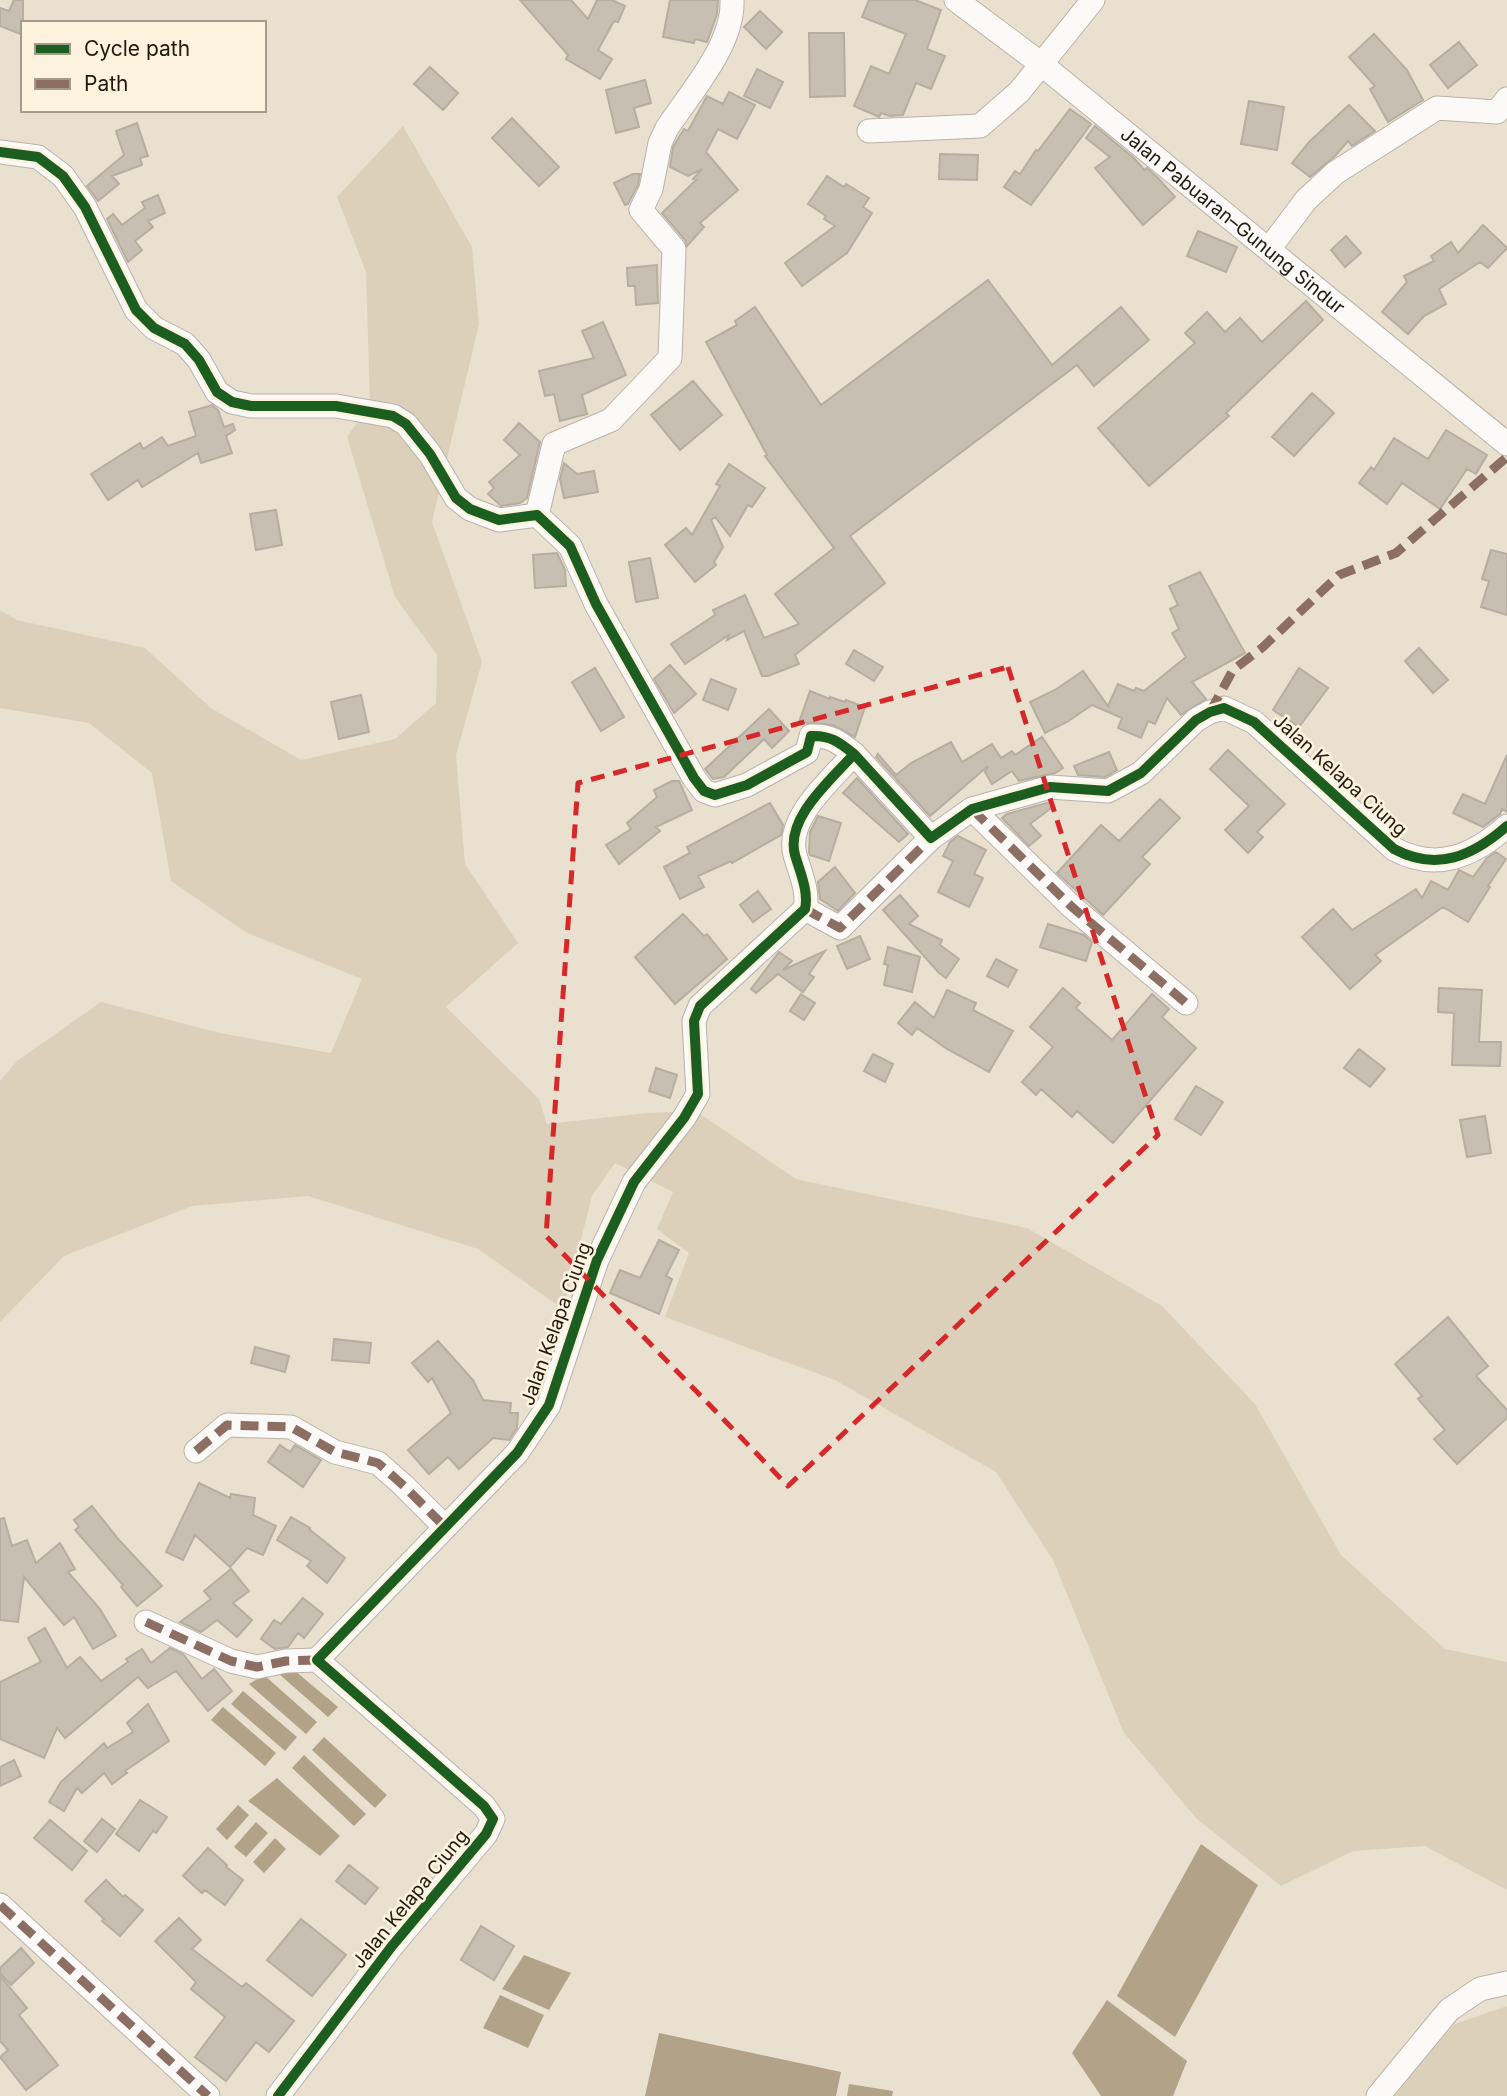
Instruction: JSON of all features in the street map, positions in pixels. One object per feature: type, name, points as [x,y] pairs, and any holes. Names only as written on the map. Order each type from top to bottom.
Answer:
[{"type":"street","points":[[537,515],[554,444],[611,420],[670,358],[674,248],[641,210],[652,189],[660,143],[667,128],[725,41],[733,12],[732,0]]},
{"type":"street","name":"Jalan Pabuaran–Gunung Sindur","points":[[956,0],[1040,63],[1507,444]]},
{"type":"street","points":[[869,131],[981,126],[1019,92],[1093,0]]},
{"type":"street","points":[[1269,249],[1306,200],[1335,173],[1437,108],[1497,112],[1507,99]]},
{"type":"street","points":[[0,152],[38,157],[63,176],[85,207],[136,310],[154,328],[185,344],[199,360],[217,392],[232,402],[251,406],[336,406],[393,416],[406,424],[430,454],[456,498],[470,509],[499,520],[537,515]]},
{"type":"street","points":[[537,515],[570,546],[596,604],[694,778],[704,791],[715,795],[747,785],[807,752],[811,736],[826,736],[838,741],[854,754],[931,838]]},
{"type":"street","name":"Jalan Kelapa Ciung","points":[[278,2096],[392,1946],[486,1834],[493,1819],[484,1806],[317,1660],[517,1453],[549,1405],[597,1259],[623,1204],[634,1182],[684,1118],[698,1094],[694,1021],[700,1006],[805,909],[839,928],[931,838],[972,809],[1050,787],[1108,790],[1141,773],[1196,720],[1224,708],[1254,722],[1394,849],[1413,859],[1449,859],[1466,855],[1507,826]]},
{"type":"street","points":[[805,909],[807,899],[793,846],[795,830],[802,815],[854,754]]},
{"type":"street","points":[[972,809],[1072,907],[1186,1003]]},
{"type":"street","points":[[196,1451],[227,1425],[291,1427],[335,1452],[378,1463],[444,1527]]},
{"type":"street","points":[[146,1622],[231,1661],[257,1667],[286,1661],[317,1660]]},
{"type":"street","points":[[0,1905],[208,2096]]},
{"type":"street","points":[[1378,2096],[1449,2010],[1480,1989],[1507,1983]]},
{"type":"highlighted area","points":[[1008,667],[1158,1135],[788,1486],[546,1236],[578,783]]},
{"type":"shaded area","points":[[403,126],[472,247],[479,324],[432,522],[482,662],[456,755],[465,864],[518,943],[446,1007],[539,1099],[547,1124],[647,1113],[696,1111],[796,1179],[1027,1228],[1162,1306],[1255,1404],[1341,1555],[1445,1649],[1507,1662],[1507,1890],[1425,1846],[1353,1851],[1281,1886],[1197,1819],[1124,1733],[1053,1560],[996,1472],[835,1380],[665,1317],[689,1253],[657,1229],[673,1192],[615,1163],[592,1196],[563,1309],[478,1249],[308,1196],[192,1206],[64,1256],[0,1322],[0,1081],[17,1061],[101,1002],[220,1033],[331,1053],[362,979],[247,933],[171,881],[152,773],[89,723],[0,708],[0,610],[17,620],[145,648],[211,708],[301,760],[395,739],[436,703],[437,655],[395,597],[347,437],[370,404],[366,272],[337,197]]},
{"type":"shaded area","points":[[294,1670],[338,1707],[328,1717],[279,1674]]},
{"type":"shaded area","points":[[264,1675],[317,1722],[306,1734],[249,1684]]},
{"type":"shaded area","points":[[243,1691],[297,1737],[285,1751],[231,1704]]},
{"type":"shaded area","points":[[223,1707],[276,1753],[265,1766],[211,1720]]},
{"type":"shaded area","points":[[324,1737],[387,1795],[375,1808],[312,1750]]},
{"type":"shaded area","points":[[304,1755],[366,1814],[354,1826],[292,1768]]},
{"type":"shaded area","points":[[277,1778],[340,1836],[320,1856],[248,1801]]},
{"type":"shaded area","points":[[238,1805],[249,1815],[227,1840],[216,1829]]},
{"type":"shaded area","points":[[256,1822],[268,1833],[246,1857],[234,1847]]},
{"type":"shaded area","points":[[275,1838],[286,1849],[264,1873],[253,1862]]},
{"type":"shaded area","points":[[1201,1844],[1258,1885],[1175,2037],[1117,1996]]},
{"type":"shaded area","points":[[524,1955],[571,1973],[549,2010],[502,1989]]},
{"type":"shaded area","points":[[500,1995],[544,2015],[528,2048],[483,2028]]},
{"type":"shaded area","points":[[1107,2000],[1187,2061],[1173,2096],[1101,2096],[1072,2053]]},
{"type":"shaded area","points":[[1507,2006],[1507,2096],[1390,2096],[1455,2024]]},
{"type":"shaded area","points":[[659,2033],[841,2072],[836,2096],[645,2096]]},
{"type":"shaded area","points":[[849,2084],[893,2091],[892,2096],[847,2096]]},
{"type":"building","points":[[14,0],[23,0],[21,34],[0,26],[0,8],[9,11]]},
{"type":"building","points":[[520,0],[571,0],[588,19],[597,0],[612,0],[625,6],[618,22],[614,21],[598,50],[612,59],[600,79],[566,59],[568,55]]},
{"type":"building","points":[[670,0],[718,0],[717,14],[707,42],[695,39],[694,43],[663,37]]},
{"type":"building","points":[[869,0],[915,0],[941,10],[927,49],[945,56],[931,89],[916,83],[903,115],[890,116],[881,113],[879,117],[854,106],[871,66],[889,74],[906,34],[862,17]]},
{"type":"building","points":[[760,11],[782,32],[766,49],[744,27]]},
{"type":"building","points":[[809,33],[844,33],[845,96],[810,97]]},
{"type":"building","points":[[1374,34],[1407,70],[1423,100],[1388,122],[1370,89],[1375,86],[1349,57]]},
{"type":"building","points":[[1459,42],[1477,65],[1448,88],[1430,65]]},
{"type":"building","points":[[430,67],[458,93],[443,110],[414,84]]},
{"type":"building","points":[[757,69],[783,82],[770,108],[744,96]]},
{"type":"building","points":[[645,80],[651,103],[634,108],[639,127],[616,133],[606,90]]},
{"type":"building","points":[[729,92],[755,105],[737,139],[718,129],[706,152],[738,190],[700,223],[704,227],[687,246],[662,213],[696,180],[693,179],[702,169],[688,176],[670,167],[673,147],[684,129],[688,131],[707,96],[723,104]]},
{"type":"building","points":[[1249,101],[1284,107],[1277,150],[1241,144]]},
{"type":"building","points":[[1349,105],[1375,131],[1352,146],[1348,141],[1310,177],[1292,163],[1309,142]]},
{"type":"building","points":[[1070,109],[1091,124],[1031,205],[1004,187],[1015,171],[1020,174]]},
{"type":"building","points":[[512,118],[559,167],[539,186],[492,138]]},
{"type":"building","points":[[137,123],[148,156],[140,158],[142,165],[112,176],[119,184],[98,201],[87,186],[124,155],[116,131]]},
{"type":"building","points":[[1095,126],[1135,159],[1144,170],[1147,168],[1175,197],[1143,225],[1095,168],[1110,157],[1086,138]]},
{"type":"building","points":[[940,154],[978,155],[977,180],[939,179]]},
{"type":"building","points":[[633,174],[640,174],[638,185],[625,205],[614,183]]},
{"type":"building","points":[[827,176],[869,198],[863,207],[872,213],[847,253],[802,286],[785,263],[835,226],[808,204]]},
{"type":"building","points":[[158,195],[165,213],[148,221],[153,227],[135,241],[142,250],[128,262],[107,219],[113,214],[122,225],[145,208],[142,202]]},
{"type":"building","points":[[1483,225],[1507,248],[1488,268],[1480,262],[1439,289],[1446,304],[1424,316],[1408,334],[1382,312],[1407,282],[1404,276],[1434,261],[1431,256],[1451,242],[1458,253]]},
{"type":"building","points":[[1198,231],[1237,247],[1226,272],[1187,256]]},
{"type":"building","points":[[1346,236],[1361,253],[1345,267],[1331,250]]},
{"type":"building","points":[[657,265],[658,303],[636,305],[635,286],[628,286],[627,268]]},
{"type":"building","points":[[988,280],[1052,365],[1121,307],[1149,340],[1094,386],[1077,365],[850,536],[885,583],[795,655],[799,664],[762,676],[744,631],[727,640],[729,635],[685,664],[671,644],[715,615],[713,610],[745,595],[764,638],[799,624],[775,594],[834,548],[765,456],[767,455],[706,342],[737,325],[735,321],[755,307],[821,405]]},
{"type":"building","points":[[1306,301],[1323,320],[1226,413],[1229,416],[1149,486],[1098,428],[1195,343],[1185,333],[1207,312],[1225,332],[1240,318],[1262,342]]},
{"type":"building","points":[[603,322],[626,375],[582,395],[587,414],[560,421],[554,394],[545,396],[539,371],[594,358],[582,331]]},
{"type":"building","points":[[693,381],[722,415],[680,450],[651,415]]},
{"type":"building","points":[[1312,393],[1334,413],[1294,456],[1272,437]]},
{"type":"building","points":[[212,405],[218,410],[224,427],[233,424],[235,430],[226,436],[232,453],[201,463],[198,453],[142,487],[138,480],[108,500],[91,474],[140,443],[143,449],[162,437],[168,446],[196,436],[189,412]]},
{"type":"building","points":[[519,423],[540,442],[527,498],[520,503],[501,506],[488,494],[494,488],[489,482],[520,455],[504,440]]},
{"type":"building","points":[[1446,430],[1487,455],[1476,474],[1467,469],[1440,509],[1402,483],[1387,504],[1359,483],[1371,467],[1374,470],[1394,438],[1428,459]]},
{"type":"building","points":[[564,463],[577,474],[594,471],[598,492],[564,498],[560,479]]},
{"type":"building","points":[[729,464],[765,488],[752,507],[748,505],[730,536],[715,517],[711,520],[723,547],[714,562],[716,565],[695,582],[665,545],[686,528],[692,535],[720,486],[716,484]]},
{"type":"building","points":[[276,510],[282,545],[256,550],[250,514]]},
{"type":"building","points":[[1491,550],[1507,554],[1507,615],[1481,607],[1489,581],[1482,579]]},
{"type":"building","points":[[557,553],[565,570],[566,586],[535,588],[533,555]]},
{"type":"building","points":[[650,558],[658,598],[636,602],[629,562]]},
{"type":"building","points":[[1200,572],[1245,653],[1192,682],[1206,699],[1181,715],[1167,698],[1155,724],[1148,721],[1141,738],[1118,728],[1122,718],[1092,705],[1045,733],[1030,702],[1055,690],[1083,671],[1108,706],[1118,684],[1134,691],[1136,688],[1144,691],[1186,657],[1172,633],[1179,629],[1170,609],[1178,605],[1169,586]]},
{"type":"building","points":[[1419,648],[1448,680],[1433,693],[1405,661]]},
{"type":"building","points":[[854,650],[883,667],[874,681],[846,664]]},
{"type":"building","points":[[670,665],[696,694],[674,713],[654,679]]},
{"type":"building","points":[[595,668],[624,717],[601,731],[572,682]]},
{"type":"building","points":[[1299,668],[1328,688],[1299,727],[1273,710]]},
{"type":"building","points":[[711,679],[736,689],[728,710],[703,700]]},
{"type":"building","points":[[810,691],[865,707],[855,737],[833,725],[799,722]]},
{"type":"building","points":[[361,695],[369,732],[339,739],[331,702]]},
{"type":"building","points":[[769,709],[789,731],[772,748],[764,739],[724,777],[713,779],[705,769]]},
{"type":"building","points":[[1042,737],[1063,768],[1055,773],[1019,781],[1012,771],[992,784],[985,772],[988,766],[930,816],[876,757],[878,754],[896,775],[911,763],[951,742],[962,762],[992,744],[1001,758],[1012,751],[1015,755]]},
{"type":"building","points":[[1228,750],[1285,804],[1257,832],[1263,837],[1248,853],[1225,830],[1249,806],[1210,769]]},
{"type":"building","points":[[1109,752],[1117,770],[1105,777],[1078,775],[1074,766]]},
{"type":"building","points":[[1507,755],[1507,812],[1502,809],[1500,814],[1483,827],[1453,813],[1463,794],[1485,804]]},
{"type":"building","points":[[857,778],[908,834],[899,842],[843,793]]},
{"type":"building","points":[[672,781],[679,781],[692,810],[656,827],[660,831],[619,864],[606,845],[631,829],[627,823],[657,797],[654,790]]},
{"type":"building","points":[[1160,799],[1180,818],[1142,857],[1150,864],[1103,915],[1057,873],[1101,825],[1119,841]]},
{"type":"building","points":[[1050,802],[1054,806],[1030,824],[1041,836],[1029,846],[1002,818],[1007,814]]},
{"type":"building","points":[[770,803],[783,825],[781,835],[732,863],[731,861],[698,876],[704,887],[680,899],[664,867],[690,853],[687,847]]},
{"type":"building","points":[[818,816],[841,823],[829,861],[810,855],[809,852],[810,832]]},
{"type":"building","points":[[958,836],[986,850],[974,874],[983,878],[969,907],[938,892],[953,861],[943,856],[950,842]]},
{"type":"building","points":[[1496,852],[1506,859],[1468,922],[1443,907],[1375,955],[1381,961],[1350,989],[1302,937],[1333,909],[1352,930],[1416,889],[1422,898],[1431,881],[1448,890],[1459,870],[1473,877],[1487,858]]},
{"type":"building","points":[[835,867],[855,893],[838,911],[820,899],[818,882]]},
{"type":"building","points":[[758,891],[771,909],[753,922],[740,905]]},
{"type":"building","points":[[900,895],[918,916],[909,924],[942,940],[940,945],[959,959],[946,978],[883,910]]},
{"type":"building","points":[[683,914],[704,936],[707,934],[727,959],[675,1004],[635,957]]},
{"type":"building","points":[[1048,924],[1084,935],[1092,942],[1086,961],[1040,947]]},
{"type":"building","points":[[860,936],[870,959],[847,969],[837,946]]},
{"type":"building","points":[[888,947],[920,957],[912,992],[884,985],[888,965],[884,964]]},
{"type":"building","points":[[825,951],[809,974],[814,977],[803,992],[778,974],[756,993],[751,989],[779,952],[792,961],[783,970]]},
{"type":"building","points":[[996,959],[1017,970],[1008,987],[987,976]]},
{"type":"building","points":[[1063,988],[1080,1003],[1076,1008],[1112,1040],[1152,994],[1169,1009],[1162,1017],[1196,1048],[1113,1143],[1077,1111],[1072,1117],[1041,1089],[1036,1095],[1022,1082],[1053,1047],[1030,1027]]},
{"type":"building","points":[[1439,988],[1482,990],[1479,1042],[1501,1042],[1500,1066],[1452,1065],[1454,1013],[1438,1012]]},
{"type":"building","points":[[947,990],[976,1003],[973,1010],[1013,1031],[989,1072],[947,1049],[917,1028],[912,1035],[898,1023],[915,1002],[934,1018]]},
{"type":"building","points":[[801,994],[815,1003],[804,1020],[790,1011]]},
{"type":"building","points":[[1359,1049],[1385,1069],[1370,1087],[1344,1068]]},
{"type":"building","points":[[873,1054],[893,1064],[885,1082],[864,1071]]},
{"type":"building","points":[[656,1068],[677,1075],[670,1098],[649,1091]]},
{"type":"building","points":[[1196,1086],[1223,1102],[1201,1135],[1175,1119]]},
{"type":"building","points":[[1485,1116],[1491,1153],[1467,1157],[1460,1120]]},
{"type":"building","points":[[659,1240],[679,1250],[666,1276],[672,1279],[659,1314],[610,1293],[620,1270],[640,1278]]},
{"type":"building","points":[[1448,1317],[1488,1366],[1476,1376],[1507,1410],[1507,1418],[1457,1464],[1434,1439],[1445,1430],[1418,1399],[1422,1396],[1395,1364]]},
{"type":"building","points":[[334,1339],[371,1343],[369,1363],[332,1360]]},
{"type":"building","points":[[438,1341],[473,1380],[483,1400],[511,1403],[510,1413],[518,1413],[517,1428],[509,1440],[493,1438],[459,1469],[448,1457],[429,1474],[408,1450],[451,1413],[432,1378],[428,1382],[412,1363]]},
{"type":"building","points":[[255,1347],[289,1356],[285,1372],[251,1363]]},
{"type":"building","points":[[280,1445],[290,1452],[295,1445],[321,1460],[303,1487],[268,1462]]},
{"type":"building","points":[[199,1483],[230,1498],[231,1494],[255,1498],[253,1515],[276,1526],[263,1555],[247,1548],[230,1567],[195,1535],[183,1560],[166,1552]]},
{"type":"building","points":[[92,1506],[162,1586],[137,1606],[121,1587],[123,1585],[75,1530],[79,1527],[74,1520]]},
{"type":"building","points":[[291,1517],[310,1528],[345,1558],[327,1583],[307,1566],[311,1561],[277,1540]]},
{"type":"building","points":[[4,1518],[12,1546],[27,1540],[36,1563],[60,1543],[75,1569],[68,1572],[100,1609],[116,1636],[93,1649],[74,1617],[64,1625],[24,1577],[18,1622],[0,1620],[0,1519]]},
{"type":"building","points":[[231,1569],[249,1591],[233,1603],[252,1620],[237,1637],[217,1620],[201,1632],[180,1622],[211,1599],[204,1591]]},
{"type":"building","points":[[303,1598],[323,1614],[304,1638],[298,1633],[288,1647],[275,1649],[261,1639],[274,1620],[281,1624]]},
{"type":"building","points":[[45,1628],[67,1668],[80,1657],[101,1681],[142,1649],[151,1663],[170,1648],[183,1654],[202,1679],[214,1669],[232,1691],[208,1711],[176,1671],[148,1688],[138,1677],[65,1738],[57,1728],[44,1758],[0,1739],[0,1682],[41,1662],[28,1638]]},
{"type":"building","points":[[148,1704],[169,1741],[125,1771],[127,1773],[112,1784],[104,1773],[82,1793],[77,1788],[64,1811],[49,1802],[61,1782],[104,1743],[107,1748],[133,1732],[127,1723]]},
{"type":"building","points":[[14,1760],[21,1776],[0,1786],[0,1767]]},
{"type":"building","points":[[140,1800],[167,1817],[139,1851],[116,1834]]},
{"type":"building","points":[[102,1819],[115,1829],[97,1852],[84,1841]]},
{"type":"building","points":[[50,1820],[87,1851],[72,1870],[34,1838]]},
{"type":"building","points":[[208,1848],[243,1880],[225,1905],[205,1890],[202,1893],[183,1876]]},
{"type":"building","points":[[349,1865],[378,1888],[365,1904],[336,1881]]},
{"type":"building","points":[[106,1880],[123,1897],[125,1895],[143,1910],[120,1936],[102,1921],[104,1919],[85,1901]]},
{"type":"building","points":[[179,1918],[201,1940],[192,1949],[242,1987],[246,1983],[294,2021],[269,2052],[256,2042],[226,2081],[195,2057],[225,2017],[191,1989],[196,1982],[155,1941]]},
{"type":"building","points":[[301,1919],[346,1955],[312,1996],[267,1960]]},
{"type":"building","points":[[481,1926],[514,1946],[494,1980],[461,1960]]},
{"type":"building","points":[[21,1948],[34,1963],[11,1985],[0,1973],[0,1968]]},
{"type":"building","points":[[0,1976],[27,2008],[19,2015],[58,2065],[26,2090],[0,2057],[8,2050],[0,2041]]},
{"type":"marked path","points":[[1210,712],[1233,670],[1263,647],[1339,575],[1396,553],[1507,457]]},
{"type":"marked path","points":[[972,809],[1072,907],[1186,1003]]},
{"type":"marked path","points":[[805,909],[840,928],[931,838]]},
{"type":"marked path","points":[[196,1451],[227,1425],[291,1427],[335,1452],[378,1463],[445,1527]]},
{"type":"marked path","points":[[146,1622],[231,1661],[257,1667],[286,1661],[317,1660]]},
{"type":"marked path","points":[[0,1905],[208,2096]]},
{"type":"cycle path","points":[[0,152],[38,157],[63,176],[85,207],[136,310],[154,328],[185,344],[199,360],[217,392],[232,402],[251,406],[336,406],[393,416],[406,424],[430,454],[456,498],[470,509],[499,520],[537,515],[570,546],[596,604],[694,778],[704,791],[715,795],[747,785],[807,752],[811,736],[834,740],[854,754]]},
{"type":"cycle path","points":[[278,2096],[392,1946],[486,1834],[493,1819],[484,1806],[317,1660],[517,1453],[549,1405],[597,1260],[634,1182],[684,1118],[698,1094],[694,1021],[700,1006],[805,909],[805,889],[795,855],[797,827],[812,800],[854,754],[931,838],[972,809],[1050,787],[1108,791],[1141,773],[1196,720],[1224,708],[1254,722],[1394,849],[1410,856],[1440,860],[1468,853],[1507,826]]}]
